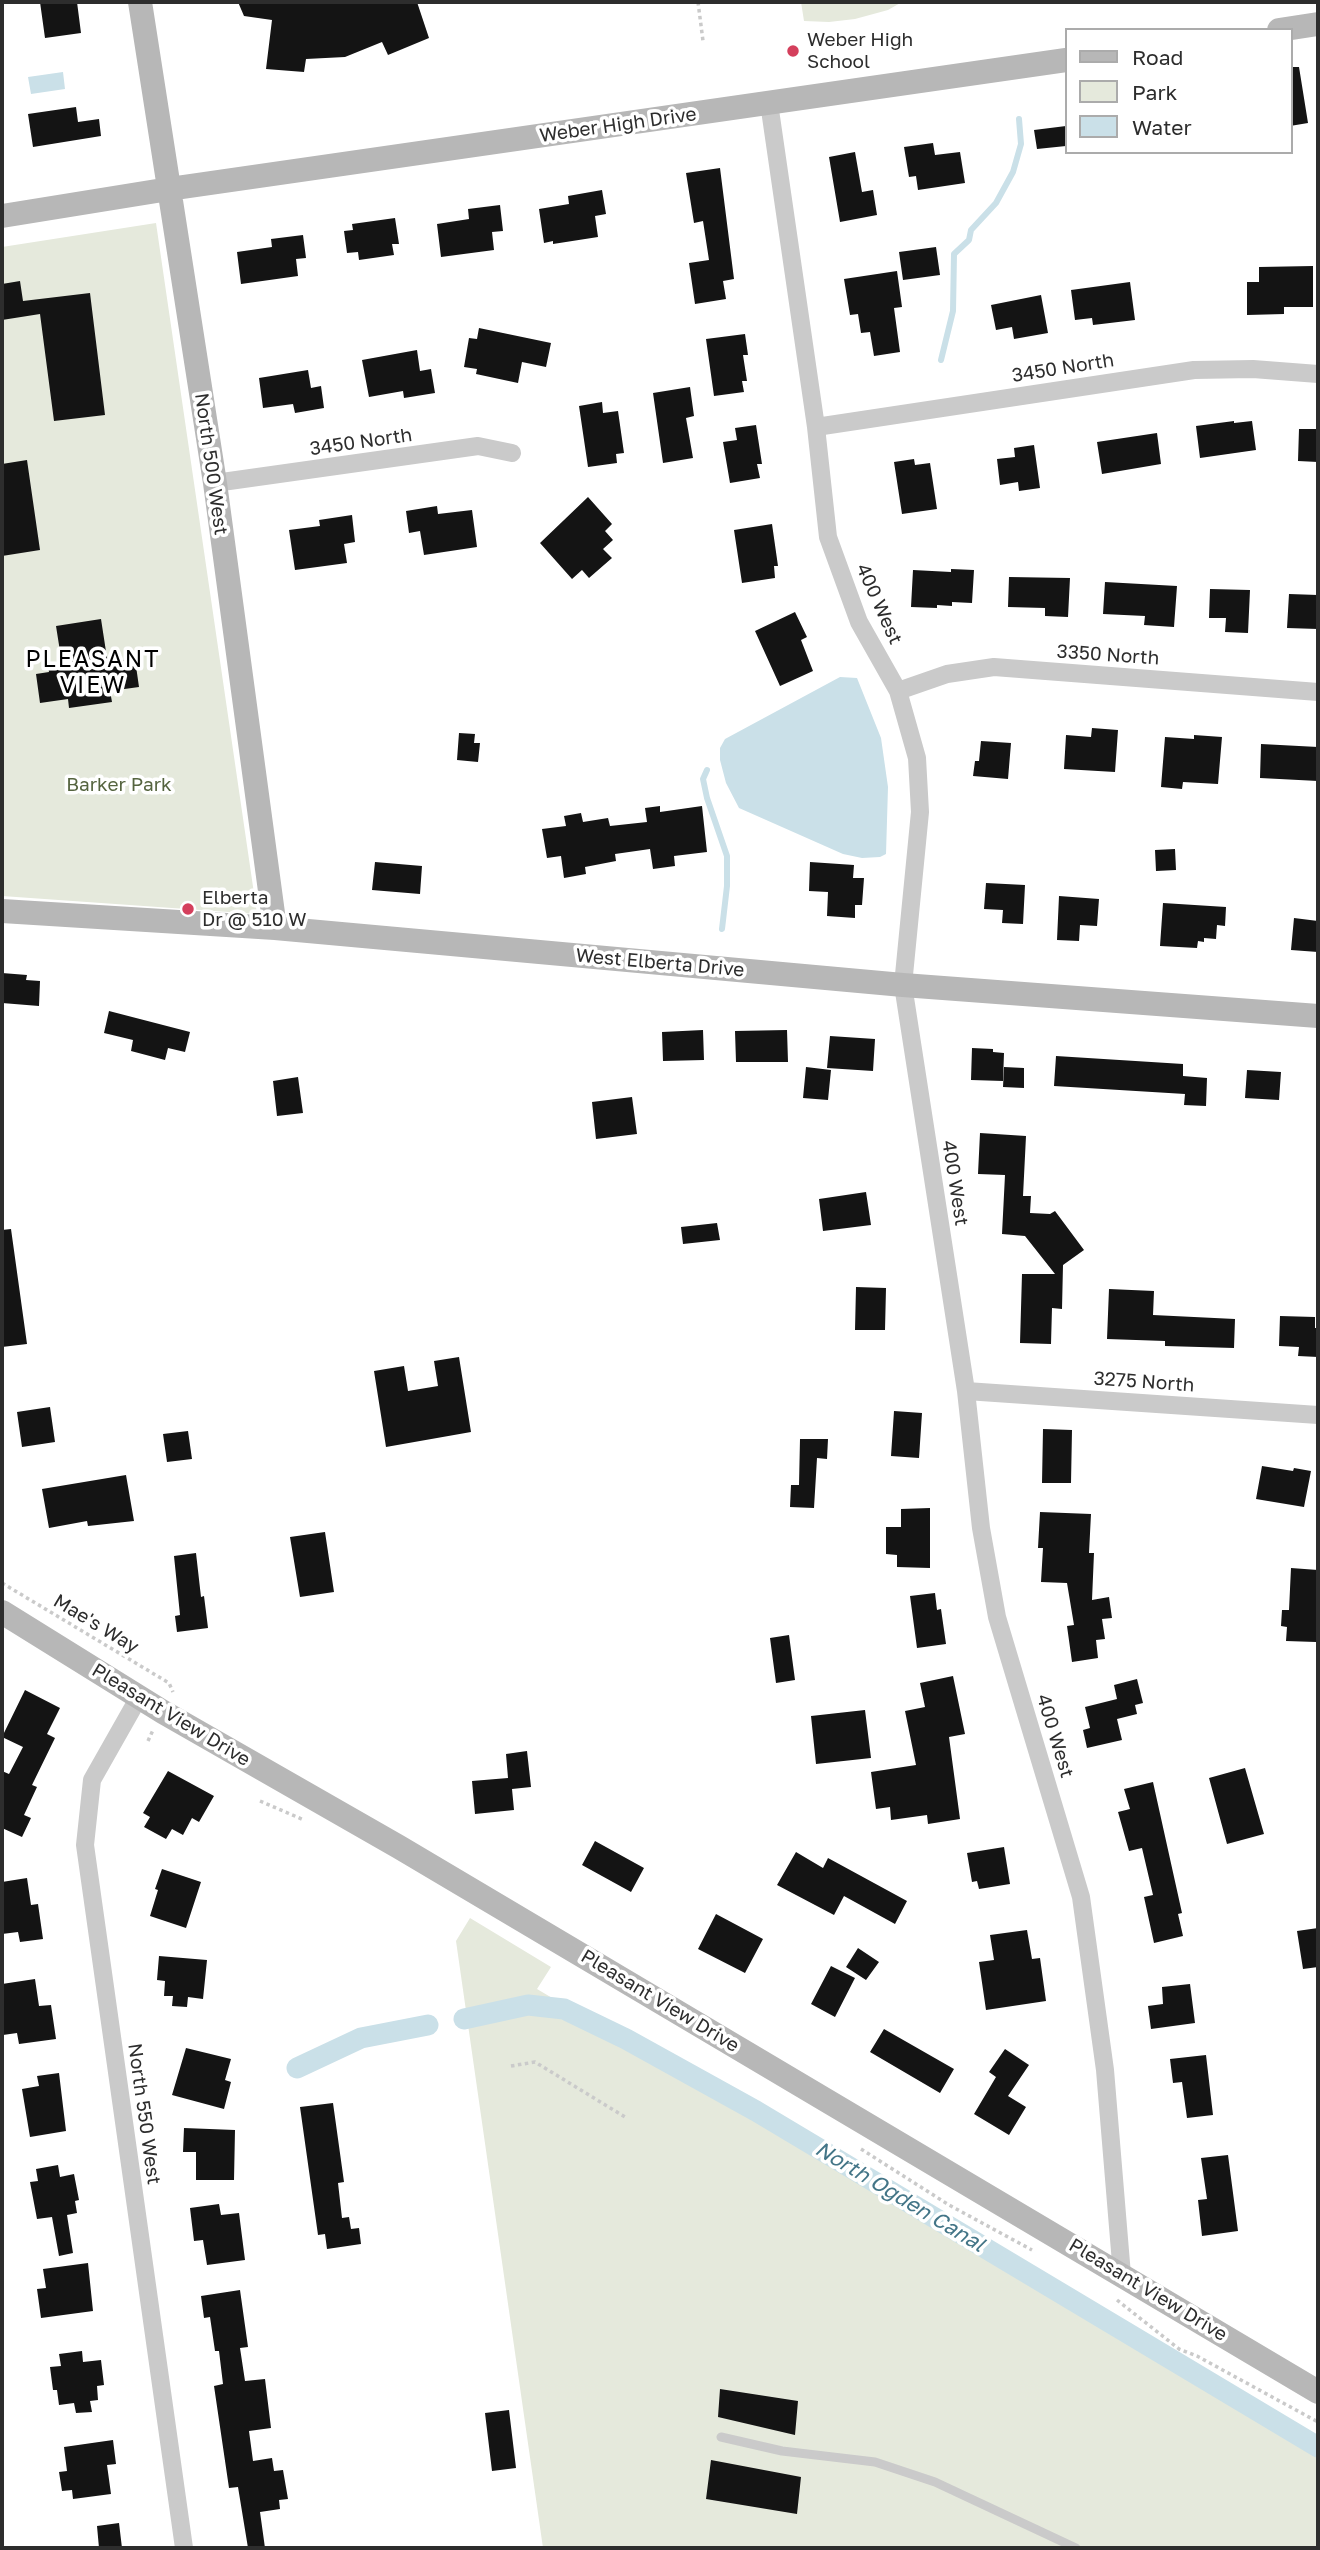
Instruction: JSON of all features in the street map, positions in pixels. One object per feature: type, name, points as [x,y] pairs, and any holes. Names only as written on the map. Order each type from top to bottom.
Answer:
[{"type":"street","name":"North 500 West","points":[[139,2],[215,483],[275,928]]},
{"type":"street","points":[[1292,28],[1318,24]]},
{"type":"street","name":"Weber High Drive","points":[[2,216],[169,189],[1064,60]]},
{"type":"street","name":"400 West","points":[[769,103],[816,426],[828,537],[859,622],[898,691],[917,758],[920,812],[903,985],[966,1391],[981,1528],[997,1617],[1081,1897],[1105,2070],[1122,2275]]},
{"type":"street","name":"3450 North","points":[[816,426],[1194,370],[1253,369],[1318,374]]},
{"type":"street","name":"3450 North","points":[[215,483],[478,446],[512,453]]},
{"type":"street","name":"3350 North","points":[[898,691],[947,674],[994,667],[1318,692]]},
{"type":"street","name":"West Elberta Drive","points":[[2,911],[275,928],[903,985],[1318,1016]]},
{"type":"street","name":"3275 North","points":[[966,1391],[1318,1415]]},
{"type":"street","name":"Pleasant View Drive","points":[[2,1612],[139,1697],[430,1865],[1318,2392]]},
{"type":"street","name":"North 550 West","points":[[139,1697],[92,1780],[85,1845],[184,2548]]},
{"type":"lane","points":[[721,2437],[782,2451],[875,2462],[935,2482],[1076,2548]]},
{"type":"path","points":[[698,2],[703,41]]},
{"type":"path","name":"Mae's Way","points":[[2,1583],[169,1683],[174,1691]]},
{"type":"path","points":[[260,1801],[284,1812]]},
{"type":"path","points":[[511,2066],[535,2062],[625,2117]]},
{"type":"green space","points":[[801,2],[902,2],[888,10],[855,19],[829,22],[804,21]]},
{"type":"green space","name":"Barker Park","points":[[156,223],[257,914],[2,896],[2,247]]},
{"type":"green space","points":[[470,1918],[551,1967],[537,1989],[1318,2451],[1318,2548],[543,2548],[456,1941]]},
{"type":"water","points":[[63,72],[65,89],[31,94],[28,77]]},
{"type":"water","points":[[840,677],[857,678],[881,738],[888,787],[886,854],[880,857],[862,858],[843,854],[739,808],[726,783],[720,760],[720,748],[725,739]]},
{"type":"building","points":[[40,2],[77,2],[81,33],[45,38]]},
{"type":"building","points":[[238,2],[417,2],[429,38],[388,55],[382,42],[345,57],[306,59],[304,72],[266,69],[272,20],[244,16]]},
{"type":"building","points":[[1292,67],[1299,67],[1308,123],[1292,126]]},
{"type":"building","points":[[76,107],[78,122],[99,119],[101,136],[33,147],[28,114]]},
{"type":"building","points":[[1064,126],[1064,146],[1037,149],[1034,130]]},
{"type":"building","points":[[933,143],[935,155],[960,152],[965,183],[918,190],[916,176],[909,177],[904,147]]},
{"type":"building","points":[[855,152],[862,192],[873,190],[877,215],[840,222],[829,157]]},
{"type":"building","points":[[720,168],[734,279],[723,281],[726,299],[695,304],[689,263],[709,260],[703,221],[694,223],[686,173]]},
{"type":"building","points":[[602,190],[606,214],[595,216],[598,237],[544,243],[539,209],[569,204],[568,196]]},
{"type":"building","points":[[500,205],[503,231],[492,232],[494,250],[441,257],[437,224],[469,219],[468,209]]},
{"type":"building","points":[[395,218],[399,244],[392,244],[394,255],[359,260],[358,252],[347,253],[344,231],[353,230],[352,224]]},
{"type":"building","points":[[303,235],[306,258],[296,259],[298,276],[241,284],[237,252],[272,247],[271,239]]},
{"type":"building","points":[[936,247],[940,275],[903,280],[899,252]]},
{"type":"building","points":[[1313,266],[1313,307],[1284,307],[1284,314],[1247,315],[1247,282],[1259,282],[1259,267]]},
{"type":"building","points":[[897,271],[902,307],[894,308],[900,352],[874,356],[870,332],[861,333],[858,314],[850,315],[844,279]]},
{"type":"building","points":[[20,281],[23,301],[90,293],[105,415],[54,421],[40,314],[2,320],[2,284]]},
{"type":"building","points":[[1130,282],[1135,320],[1093,325],[1092,318],[1075,320],[1071,290]]},
{"type":"building","points":[[1041,295],[1048,333],[1014,339],[1012,327],[996,330],[991,305]]},
{"type":"building","points":[[479,328],[551,343],[546,367],[522,362],[518,383],[476,374],[477,369],[464,367],[469,338],[477,339]]},
{"type":"building","points":[[745,334],[748,355],[743,355],[747,381],[742,381],[744,392],[714,396],[706,339]]},
{"type":"building","points":[[417,350],[420,371],[431,369],[435,393],[404,398],[403,391],[369,397],[362,360]]},
{"type":"building","points":[[308,370],[311,388],[321,386],[324,408],[295,413],[293,404],[263,408],[259,378]]},
{"type":"building","points":[[690,387],[694,416],[686,418],[693,458],[663,463],[653,393]]},
{"type":"building","points":[[602,402],[603,413],[618,411],[624,453],[616,454],[617,463],[588,467],[579,406]]},
{"type":"building","points":[[1252,421],[1256,450],[1200,458],[1196,426]]},
{"type":"building","points":[[756,425],[762,464],[757,464],[760,478],[730,483],[723,442],[737,440],[735,428]]},
{"type":"building","points":[[1299,429],[1318,429],[1318,462],[1298,461]]},
{"type":"building","points":[[1157,433],[1161,464],[1102,474],[1097,442]]},
{"type":"building","points":[[1034,445],[1040,488],[1019,491],[1018,482],[1000,485],[997,459],[1015,457],[1014,448]]},
{"type":"building","points":[[914,459],[915,465],[930,463],[937,509],[902,514],[894,462]]},
{"type":"building","points":[[27,460],[40,550],[2,556],[2,464]]},
{"type":"building","points":[[588,497],[612,524],[605,531],[613,540],[603,549],[612,558],[589,578],[582,570],[572,579],[540,543]]},
{"type":"building","points":[[437,506],[438,514],[472,510],[477,547],[424,555],[420,531],[409,533],[406,511]]},
{"type":"building","points":[[352,515],[355,542],[344,544],[347,563],[295,570],[289,530],[320,526],[319,520]]},
{"type":"building","points":[[772,524],[778,566],[774,566],[775,578],[742,583],[734,530]]},
{"type":"building","points":[[951,569],[974,570],[972,603],[952,602],[952,606],[937,605],[937,608],[911,607],[913,570],[951,572]]},
{"type":"building","points":[[1009,577],[1070,578],[1068,617],[1045,616],[1045,608],[1008,607]]},
{"type":"building","points":[[1105,582],[1177,586],[1174,627],[1144,625],[1145,616],[1103,614]]},
{"type":"building","points":[[1210,589],[1250,590],[1248,633],[1225,632],[1226,618],[1209,618]]},
{"type":"building","points":[[1289,594],[1318,595],[1318,629],[1287,628]]},
{"type":"building","points":[[795,612],[807,637],[801,640],[813,671],[780,686],[755,631]]},
{"type":"building","points":[[101,619],[107,658],[121,655],[122,660],[135,659],[139,687],[110,691],[112,702],[69,708],[68,699],[40,703],[36,674],[49,672],[48,666],[62,664],[56,626]]},
{"type":"building","points":[[1092,728],[1118,730],[1115,772],[1064,769],[1066,735],[1091,737]]},
{"type":"building","points":[[459,733],[475,734],[474,743],[480,743],[478,762],[457,760]]},
{"type":"building","points":[[1194,735],[1222,737],[1218,784],[1183,782],[1182,789],[1161,787],[1165,737],[1194,739]]},
{"type":"building","points":[[981,741],[1011,743],[1008,779],[973,776],[975,761],[979,761]]},
{"type":"building","points":[[1261,744],[1318,747],[1318,781],[1260,778]]},
{"type":"building","points":[[660,806],[660,812],[702,806],[707,852],[674,856],[675,866],[653,869],[650,849],[615,854],[616,861],[585,867],[586,874],[564,878],[561,856],[547,858],[542,829],[566,826],[564,816],[581,813],[583,822],[608,818],[610,826],[647,822],[645,808]]},
{"type":"building","points":[[1175,849],[1176,870],[1156,871],[1155,850]]},
{"type":"building","points":[[375,862],[422,866],[420,894],[372,890]]},
{"type":"building","points":[[810,862],[854,865],[853,878],[864,878],[862,905],[855,905],[855,918],[827,916],[828,892],[809,891]]},
{"type":"building","points":[[986,883],[1025,885],[1023,924],[1002,923],[1003,910],[984,909]]},
{"type":"building","points":[[1059,896],[1099,899],[1097,926],[1080,925],[1079,941],[1057,940]]},
{"type":"building","points":[[1163,903],[1226,907],[1225,926],[1217,925],[1216,939],[1204,938],[1204,942],[1198,941],[1197,948],[1160,946]]},
{"type":"building","points":[[1294,918],[1318,921],[1318,952],[1291,950]]},
{"type":"building","points":[[2,973],[27,975],[26,980],[40,981],[39,1006],[2,1003]]},
{"type":"building","points":[[109,1011],[190,1032],[185,1052],[168,1048],[165,1060],[131,1051],[133,1040],[104,1033]]},
{"type":"building","points":[[703,1030],[704,1060],[663,1061],[662,1032]]},
{"type":"building","points":[[787,1030],[788,1062],[736,1062],[735,1031]]},
{"type":"building","points":[[830,1036],[875,1039],[873,1071],[827,1068]]},
{"type":"building","points":[[972,1048],[993,1049],[993,1052],[1004,1053],[1003,1081],[971,1080]]},
{"type":"building","points":[[1056,1056],[1183,1064],[1183,1076],[1207,1078],[1206,1106],[1184,1105],[1185,1094],[1054,1086]]},
{"type":"building","points":[[806,1067],[831,1070],[828,1100],[803,1098]]},
{"type":"building","points":[[1004,1067],[1024,1068],[1024,1088],[1003,1087]]},
{"type":"building","points":[[1247,1070],[1281,1072],[1279,1100],[1245,1098]]},
{"type":"building","points":[[298,1077],[303,1113],[277,1116],[273,1081]]},
{"type":"building","points":[[632,1097],[637,1134],[596,1139],[592,1102]]},
{"type":"building","points":[[980,1133],[1026,1136],[1023,1196],[1031,1196],[1030,1213],[1050,1214],[1055,1211],[1084,1250],[1063,1265],[1062,1309],[1052,1308],[1051,1344],[1020,1343],[1022,1274],[1055,1274],[1025,1236],[1002,1234],[1005,1175],[978,1174]]},
{"type":"building","points":[[866,1192],[871,1225],[823,1231],[819,1199]]},
{"type":"building","points":[[717,1223],[720,1240],[683,1244],[681,1227]]},
{"type":"building","points":[[11,1229],[27,1344],[2,1347],[2,1230]]},
{"type":"building","points":[[856,1287],[886,1288],[885,1330],[855,1330]]},
{"type":"building","points":[[1109,1289],[1154,1291],[1153,1315],[1235,1319],[1234,1348],[1165,1346],[1165,1341],[1107,1339]]},
{"type":"building","points":[[1280,1316],[1315,1317],[1315,1328],[1318,1328],[1318,1357],[1298,1356],[1299,1347],[1279,1346]]},
{"type":"building","points":[[459,1357],[471,1432],[386,1447],[374,1371],[404,1366],[408,1391],[438,1386],[434,1361]]},
{"type":"building","points":[[50,1407],[55,1442],[22,1447],[17,1412]]},
{"type":"building","points":[[894,1411],[922,1413],[919,1458],[891,1456]]},
{"type":"building","points":[[1043,1429],[1072,1430],[1071,1483],[1042,1483]]},
{"type":"building","points":[[188,1431],[192,1459],[167,1462],[163,1434]]},
{"type":"building","points":[[800,1439],[828,1439],[827,1459],[817,1458],[814,1508],[790,1507],[791,1485],[799,1485]]},
{"type":"building","points":[[1262,1466],[1311,1471],[1304,1507],[1256,1499]]},
{"type":"building","points":[[126,1475],[134,1521],[88,1526],[87,1521],[49,1528],[42,1489]]},
{"type":"building","points":[[930,1508],[930,1568],[897,1567],[897,1555],[886,1554],[886,1527],[901,1527],[901,1509]]},
{"type":"building","points":[[1040,1512],[1091,1514],[1089,1553],[1094,1553],[1092,1600],[1109,1597],[1112,1618],[1102,1619],[1105,1639],[1096,1640],[1098,1658],[1072,1662],[1067,1626],[1074,1625],[1067,1583],[1041,1582],[1043,1548],[1038,1548]]},
{"type":"building","points":[[325,1532],[334,1592],[300,1597],[290,1537]]},
{"type":"building","points":[[196,1553],[208,1628],[177,1632],[175,1616],[180,1615],[174,1556]]},
{"type":"building","points":[[1291,1568],[1318,1570],[1316,1642],[1286,1641],[1287,1627],[1281,1626],[1282,1610],[1289,1610]]},
{"type":"building","points":[[935,1593],[937,1610],[941,1609],[946,1644],[917,1648],[910,1596]]},
{"type":"building","points":[[789,1635],[795,1680],[776,1683],[770,1638]]},
{"type":"building","points":[[953,1676],[965,1734],[949,1737],[960,1819],[928,1824],[927,1815],[891,1820],[890,1807],[876,1809],[871,1772],[916,1765],[905,1711],[925,1707],[920,1683]]},
{"type":"building","points":[[1137,1679],[1143,1703],[1135,1705],[1137,1714],[1117,1719],[1122,1740],[1087,1748],[1083,1730],[1090,1728],[1085,1707],[1117,1699],[1114,1685]]},
{"type":"building","points":[[25,1690],[60,1708],[47,1734],[55,1738],[32,1785],[37,1787],[24,1815],[31,1818],[22,1837],[2,1828],[2,1771],[9,1774],[23,1747],[2,1737]]},
{"type":"building","points":[[865,1710],[871,1758],[816,1764],[811,1716]]},
{"type":"building","points":[[527,1751],[531,1787],[512,1789],[514,1810],[475,1814],[472,1781],[508,1778],[506,1754]]},
{"type":"building","points":[[1245,1768],[1264,1834],[1227,1844],[1209,1778]]},
{"type":"building","points":[[168,1771],[214,1796],[199,1822],[192,1818],[183,1835],[172,1829],[166,1839],[144,1827],[150,1817],[143,1813]]},
{"type":"building","points":[[1153,1782],[1182,1913],[1178,1914],[1183,1936],[1154,1943],[1144,1897],[1153,1895],[1142,1848],[1129,1851],[1118,1812],[1130,1809],[1124,1789]]},
{"type":"building","points":[[595,1841],[644,1868],[631,1892],[582,1865]]},
{"type":"building","points":[[1004,1847],[1010,1884],[979,1889],[977,1881],[972,1882],[967,1853]]},
{"type":"building","points":[[796,1852],[823,1868],[828,1858],[907,1901],[895,1924],[844,1896],[834,1915],[777,1885]]},
{"type":"building","points":[[162,1869],[201,1882],[186,1928],[150,1916]]},
{"type":"building","points":[[27,1878],[31,1905],[38,1904],[43,1939],[20,1942],[18,1932],[2,1934],[2,1882]]},
{"type":"building","points":[[716,1914],[763,1939],[745,1973],[698,1949]]},
{"type":"building","points":[[1318,1928],[1318,1967],[1303,1969],[1297,1931]]},
{"type":"building","points":[[1027,1930],[1032,1959],[1040,1958],[1046,2001],[986,2010],[979,1962],[994,1960],[990,1935]]},
{"type":"building","points":[[858,1948],[879,1962],[866,1980],[846,1967]]},
{"type":"building","points":[[159,1956],[207,1960],[203,1999],[188,1997],[187,2007],[172,2006],[173,1996],[164,1996],[165,1981],[157,1980]]},
{"type":"building","points":[[831,1966],[855,1978],[835,2017],[811,2004]]},
{"type":"building","points":[[35,1979],[39,2006],[51,2005],[56,2039],[19,2044],[17,2033],[3,2035],[2,1984]]},
{"type":"building","points":[[1190,1984],[1195,2023],[1151,2029],[1148,2006],[1163,2004],[1162,1987]]},
{"type":"building","points":[[884,2029],[954,2069],[940,2093],[870,2052]]},
{"type":"building","points":[[186,2048],[231,2059],[225,2080],[231,2082],[224,2109],[172,2095]]},
{"type":"building","points":[[1005,2049],[1029,2065],[1008,2096],[1026,2107],[1009,2135],[974,2114],[996,2077],[989,2072]]},
{"type":"building","points":[[1206,2055],[1213,2115],[1187,2118],[1182,2082],[1173,2083],[1170,2059]]},
{"type":"building","points":[[59,2073],[66,2131],[30,2137],[22,2089],[39,2086],[37,2076]]},
{"type":"building","points":[[333,2103],[344,2182],[338,2183],[342,2218],[349,2217],[351,2229],[359,2228],[361,2244],[327,2249],[325,2234],[318,2235],[300,2107]]},
{"type":"building","points":[[184,2128],[235,2130],[234,2180],[196,2180],[196,2152],[183,2152]]},
{"type":"building","points":[[1228,2155],[1238,2231],[1202,2236],[1198,2200],[1207,2199],[1201,2158]]},
{"type":"building","points":[[58,2165],[60,2177],[74,2174],[79,2200],[75,2201],[77,2213],[67,2215],[73,2253],[59,2256],[52,2217],[37,2219],[30,2182],[38,2181],[36,2169]]},
{"type":"building","points":[[219,2204],[221,2215],[239,2213],[245,2260],[207,2265],[203,2240],[194,2241],[190,2208]]},
{"type":"building","points":[[88,2263],[93,2311],[41,2318],[37,2289],[46,2288],[43,2269]]},
{"type":"building","points":[[240,2290],[248,2347],[240,2348],[245,2381],[265,2379],[271,2428],[249,2431],[253,2461],[272,2458],[274,2471],[283,2470],[288,2499],[279,2500],[280,2509],[260,2512],[265,2548],[248,2548],[238,2487],[229,2488],[214,2386],[223,2384],[219,2351],[215,2351],[210,2317],[204,2318],[201,2296]]},
{"type":"building","points":[[82,2351],[83,2362],[101,2360],[104,2385],[97,2386],[98,2400],[90,2401],[92,2412],[76,2413],[74,2403],[59,2405],[57,2390],[53,2390],[50,2367],[61,2366],[59,2354]]},
{"type":"building","points":[[720,2389],[798,2401],[795,2435],[718,2417]]},
{"type":"building","points":[[509,2410],[516,2468],[492,2471],[485,2413]]},
{"type":"building","points":[[113,2440],[116,2464],[107,2465],[111,2494],[73,2499],[72,2490],[62,2491],[59,2472],[67,2471],[64,2447]]},
{"type":"building","points":[[711,2460],[801,2477],[797,2514],[706,2499]]},
{"type":"building","points":[[119,2523],[122,2548],[99,2548],[97,2526]]},
{"type":"waterway","points":[[941,360],[953,311],[954,254],[969,240],[971,230],[996,203],[1013,172],[1021,144],[1019,119]]},
{"type":"waterway","points":[[707,770],[703,779],[707,798],[727,856],[722,929]]},
{"type":"waterway","name":"North Ogden Canal","points":[[464,2019],[528,2005],[564,2009],[626,2039],[756,2111],[1318,2447]]},
{"type":"waterway","name":"North Ogden Canal","points":[[297,2068],[361,2038],[428,2025]]},
{"type":"place","name":"Weber High School","points":[[793,51]]},
{"type":"place","name":"Elberta Dr @ 510 W","points":[[188,909]]},
{"type":"district","name":"PLEASANT VIEW","points":[[93,673]]}]
